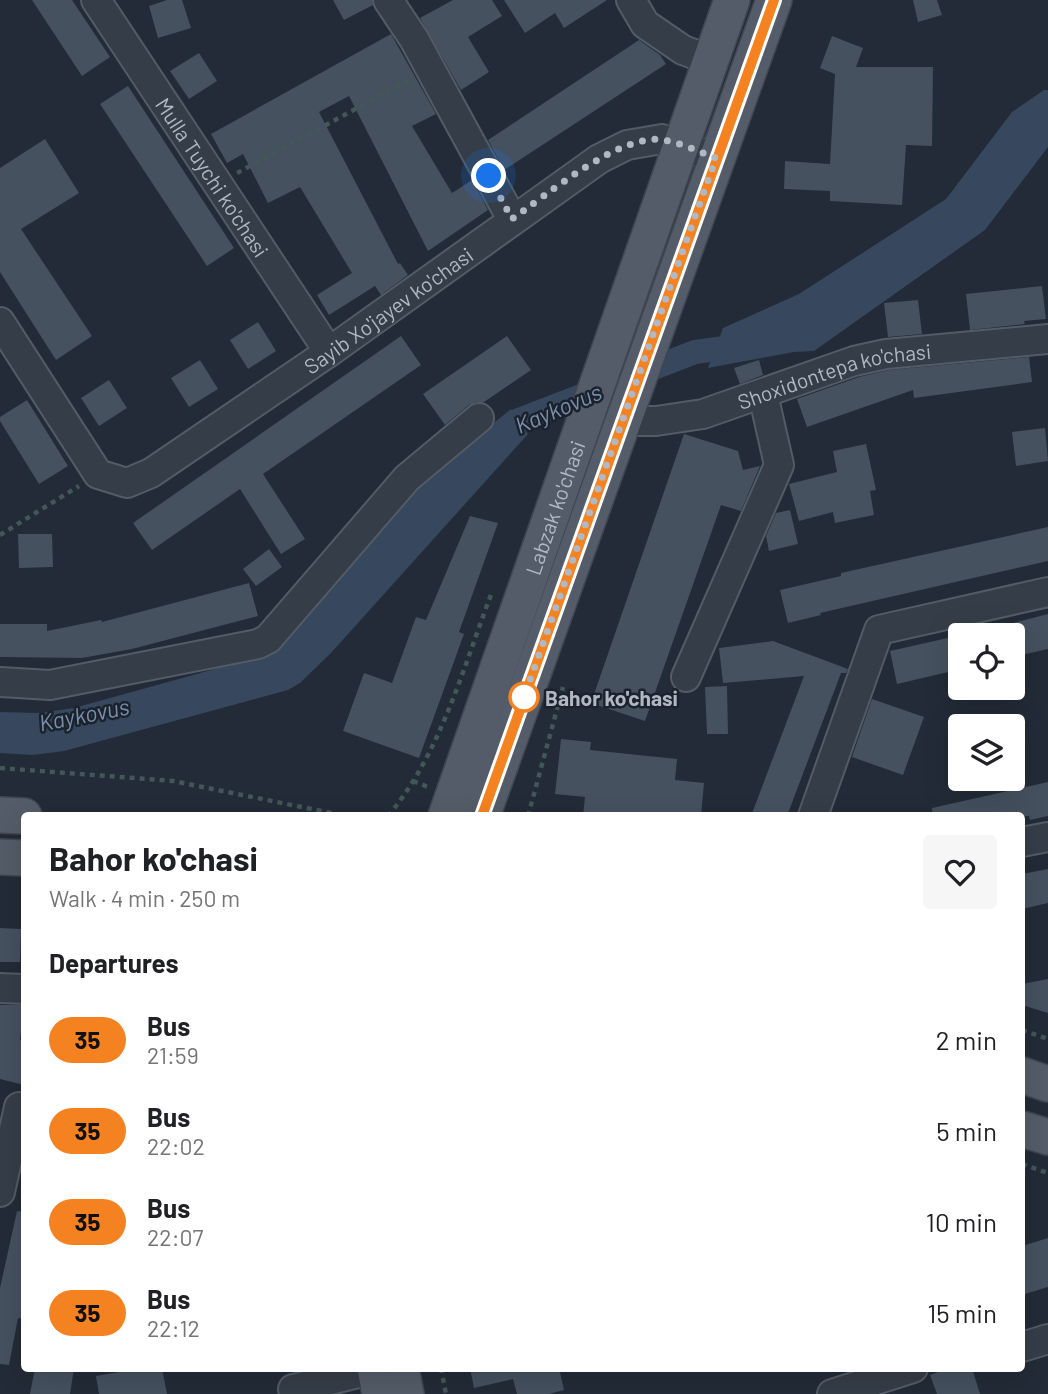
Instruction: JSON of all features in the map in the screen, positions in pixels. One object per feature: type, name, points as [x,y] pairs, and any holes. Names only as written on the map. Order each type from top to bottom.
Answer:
[{"type":"main road","name":"Labzak ko'chasi","points":[[447,812],[732,0]]},
{"type":"main road","name":"Labzak ko'chasi","points":[[483,812],[774,0]]},
{"type":"main road","points":[[0,815],[21,816]]},
{"type":"main road","points":[[0,857],[21,858]]},
{"type":"main road","points":[[1025,1076],[1048,1084]]},
{"type":"main road","points":[[1025,1130],[1048,1137]]},
{"type":"main road","points":[[376,1372],[380,1394]]},
{"type":"main road","points":[[402,1372],[406,1394]]},
{"type":"street","points":[[388,0],[430,69],[512,219]]},
{"type":"street","points":[[631,0],[645,24],[682,50],[710,60]]},
{"type":"street","name":"Mulla Tuychi ko'chasi","points":[[99,1],[329,352]]},
{"type":"street","name":"Sayib Xo'jayev ko'chasi","points":[[98,474],[125,484],[151,473],[329,352],[599,159],[627,145],[662,139],[716,158]]},
{"type":"street","points":[[0,322],[98,474]]},
{"type":"street","name":"Shoxidontepa ko'chasi","points":[[626,410],[656,421],[703,414],[854,361],[886,354],[1047,345]]},
{"type":"street","points":[[686,677],[779,465],[764,394]]},
{"type":"street","points":[[0,682],[50,685],[258,644],[268,639],[407,478],[479,418]]},
{"type":"street","points":[[814,812],[879,630],[1048,592]]},
{"type":"street","points":[[1025,841],[1048,837]]},
{"type":"street","points":[[0,988],[21,989]]},
{"type":"street","points":[[0,1192],[15,1106]]},
{"type":"street","points":[[1025,1347],[1048,1339]]},
{"type":"street","points":[[293,1388],[362,1372]]},
{"type":"street","points":[[832,1394],[901,1372]]},
{"type":"path","points":[[217,183],[430,69]]},
{"type":"path","points":[[0,535],[98,474]]},
{"type":"path","points":[[391,812],[413,782],[435,742],[494,587]]},
{"type":"path","points":[[529,812],[563,687]]},
{"type":"path","points":[[0,768],[173,781],[326,812]]},
{"type":"path","points":[[1025,1031],[1048,1039]]},
{"type":"path","points":[[1025,1165],[1048,1173]]},
{"type":"path","points":[[443,1372],[446,1394]]},
{"type":"water","points":[[1048,90],[1048,147],[985,230],[814,351],[794,352],[708,368],[723,328],[799,294],[946,199],[1012,112]]},
{"type":"water","points":[[511,409],[528,434],[331,653],[300,683],[288,690],[64,751],[33,755],[0,753],[0,712],[39,713],[74,708],[269,654],[294,633],[427,477]]},
{"type":"building","points":[[32,0],[72,0],[110,57],[82,76]]},
{"type":"building","points":[[167,0],[182,0],[191,28],[158,38],[149,6]]},
{"type":"building","points":[[333,0],[372,0],[373,5],[344,20]]},
{"type":"building","points":[[453,0],[492,0],[502,16],[468,37],[489,72],[461,90],[420,18]]},
{"type":"building","points":[[504,0],[607,0],[564,28],[555,13],[525,33]]},
{"type":"building","points":[[913,0],[937,0],[942,15],[918,22]]},
{"type":"building","points":[[391,34],[436,114],[412,126],[452,193],[472,180],[488,210],[428,251],[349,96],[319,112],[398,264],[400,263],[408,275],[381,295],[375,286],[329,315],[317,295],[352,273],[300,187],[268,203],[243,154],[227,163],[211,134]]},
{"type":"building","points":[[832,36],[863,48],[856,67],[933,67],[932,146],[906,145],[902,205],[830,201],[830,191],[784,189],[785,161],[830,164],[835,74],[820,68]]},
{"type":"building","points":[[639,40],[660,55],[666,64],[504,170],[488,140]]},
{"type":"building","points":[[199,53],[217,81],[189,99],[170,71]]},
{"type":"building","points":[[128,86],[234,248],[207,266],[100,104]]},
{"type":"building","points":[[45,139],[79,193],[21,229],[92,336],[56,360],[0,272],[0,168]]},
{"type":"building","points":[[1042,286],[1046,319],[970,330],[966,294]]},
{"type":"building","points":[[918,300],[922,334],[888,337],[884,303]]},
{"type":"building","points":[[258,322],[276,351],[248,369],[230,340]]},
{"type":"building","points":[[401,336],[421,365],[263,474],[305,539],[281,554],[240,489],[152,550],[133,523]]},
{"type":"building","points":[[507,336],[531,370],[484,402],[469,405],[445,425],[423,394]]},
{"type":"building","points":[[1029,357],[1032,382],[914,398],[913,390],[807,427],[797,399],[859,377],[889,370]]},
{"type":"building","points":[[200,360],[218,389],[189,407],[171,378]]},
{"type":"building","points":[[759,360],[763,375],[740,384],[734,368]]},
{"type":"building","points":[[109,380],[127,408],[99,426],[81,398]]},
{"type":"building","points":[[27,400],[68,466],[39,484],[0,421],[0,417]]},
{"type":"building","points":[[1045,428],[1048,461],[1016,466],[1012,432]]},
{"type":"building","points":[[684,434],[738,451],[743,470],[760,466],[741,511],[721,505],[645,721],[591,703]]},
{"type":"building","points":[[866,444],[876,490],[870,491],[874,515],[835,523],[833,512],[799,521],[789,484],[837,472],[833,451]]},
{"type":"building","points":[[790,510],[798,544],[769,551],[766,536],[776,513]]},
{"type":"building","points":[[470,516],[498,523],[459,632],[464,634],[419,758],[343,731],[364,673],[392,683],[416,617],[426,620]]},
{"type":"building","points":[[1048,527],[1048,561],[820,613],[821,615],[788,623],[780,590],[841,576],[841,573]]},
{"type":"building","points":[[18,534],[52,534],[53,567],[19,568]]},
{"type":"building","points":[[269,549],[282,567],[256,586],[243,569]]},
{"type":"building","points":[[249,583],[258,616],[132,649],[82,658],[0,657],[0,624],[47,624],[47,631],[101,620],[102,622]]},
{"type":"building","points":[[1048,614],[1048,649],[1025,654],[1025,623],[1013,623]]},
{"type":"building","points":[[948,638],[948,672],[897,684],[890,651]]},
{"type":"building","points":[[773,641],[848,669],[846,673],[841,673],[789,812],[753,812],[804,676],[723,683],[719,648]]},
{"type":"building","points":[[727,686],[728,734],[707,734],[705,687]]},
{"type":"building","points":[[872,699],[924,717],[903,775],[852,757]]},
{"type":"building","points":[[561,739],[591,742],[590,750],[677,759],[675,780],[704,783],[701,812],[583,812],[585,797],[555,794]]},
{"type":"building","points":[[1048,782],[1048,816],[1030,820],[1029,816],[1025,816],[1025,812],[932,812],[932,808],[1008,791],[1025,791],[1025,787]]},
{"type":"building","points":[[1048,869],[1048,903],[1025,908],[1025,873]]},
{"type":"building","points":[[0,928],[21,929],[20,962],[0,962]]},
{"type":"building","points":[[1048,979],[1048,1013],[1025,1006],[1025,983]]},
{"type":"building","points":[[0,1005],[21,1005],[21,1084],[0,1079]]},
{"type":"building","points":[[17,1211],[21,1212],[21,1318],[18,1318],[9,1365],[0,1364],[0,1288]]},
{"type":"building","points":[[1048,1238],[1048,1287],[1025,1294],[1025,1245]]},
{"type":"building","points":[[34,1372],[73,1372],[70,1394],[30,1394]]},
{"type":"building","points":[[120,1372],[163,1372],[167,1394],[99,1394],[96,1376]]},
{"type":"building","points":[[471,1372],[560,1372],[564,1390],[549,1394],[517,1394],[513,1379],[474,1388]]},
{"type":"building","points":[[938,1372],[973,1372],[980,1394],[937,1394],[930,1375]]},
{"type":"waterway","name":"Kaykovus","points":[[493,442],[519,420],[695,352],[747,345]]},
{"type":"bus line","name":"35","points":[[483,812],[774,0]]},
{"type":"place","name":"Bahor ko'chasi","points":[[524,697]]},
{"type":"route","points":[[489,176],[512,219],[599,159],[627,145],[662,139],[716,158],[524,697]]}]
